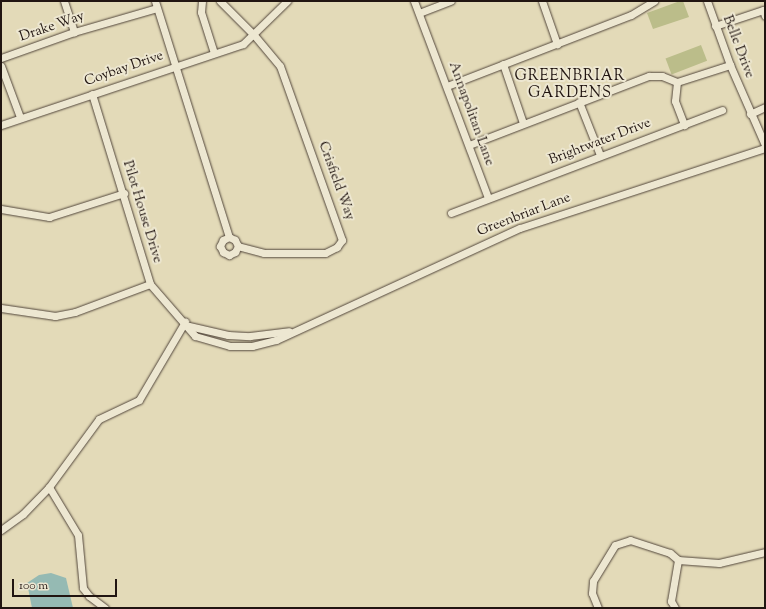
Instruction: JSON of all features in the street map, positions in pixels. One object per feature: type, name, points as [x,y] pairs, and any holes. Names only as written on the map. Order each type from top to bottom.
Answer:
[{"type":"street","points":[[64,1],[74,32]]},
{"type":"street","points":[[202,1],[201,12],[214,53]]},
{"type":"street","points":[[220,1],[254,35]]},
{"type":"street","name":"Coybay Drive","points":[[1,125],[20,117],[243,44],[254,35],[287,1]]},
{"type":"street","name":"Annapolitan Lane","points":[[414,1],[488,198]]},
{"type":"street","points":[[419,13],[451,1]]},
{"type":"street","points":[[542,1],[557,44]]},
{"type":"street","points":[[447,86],[631,15],[642,3],[654,1]]},
{"type":"street","name":"Belle Drive","points":[[707,1],[730,65],[765,147]]},
{"type":"street","name":"Drake Way","points":[[1,58],[156,5]]},
{"type":"street","name":"Crisfield Way","points":[[156,5],[229,237],[235,240],[238,246],[264,253],[325,253],[337,247],[342,240],[280,66],[254,35]]},
{"type":"street","points":[[715,26],[763,10],[765,16]]},
{"type":"street","points":[[503,64],[524,123]]},
{"type":"street","points":[[469,145],[650,76],[662,76],[677,82],[730,65]]},
{"type":"street","points":[[1,66],[20,117]]},
{"type":"street","points":[[677,82],[675,101],[684,125]]},
{"type":"street","name":"Pilot House Drive","points":[[92,94],[124,193],[150,284],[187,324],[195,336],[230,346],[252,346],[276,340],[301,328]]},
{"type":"street","points":[[579,102],[600,155]]},
{"type":"street","points":[[750,114],[765,107]]},
{"type":"street","name":"Brightwater Drive","points":[[488,198],[722,110]]},
{"type":"street","name":"Greenbriar Lane","points":[[301,328],[520,228],[765,147]]},
{"type":"street","points":[[1,209],[49,217],[124,193]]},
{"type":"street","points":[[450,213],[488,198]]},
{"type":"street","points":[[229,237],[223,240],[220,246],[223,252],[229,255],[236,252],[238,246]]},
{"type":"street","points":[[1,308],[55,316],[75,312],[150,284]]},
{"type":"street","points":[[1,530],[23,514],[49,487],[99,419],[139,400],[187,324],[228,335],[250,336],[301,328]]},
{"type":"street","points":[[49,487],[78,535],[84,588],[89,596],[105,608]]},
{"type":"street","points":[[598,608],[592,593],[593,581],[615,545],[630,540],[670,553],[678,560],[719,562],[765,552]]},
{"type":"street","points":[[675,608],[671,601],[678,560]]},
{"type":"green space","points":[[683,1],[689,17],[653,29],[647,13]]},
{"type":"green space","points":[[701,45],[707,61],[672,74],[666,59]]},
{"type":"water","points":[[51,573],[66,578],[73,608],[32,608],[27,583],[39,575]]},
{"type":"district","name":"GREENBRIAR GARDENS","points":[[570,84]]}]
